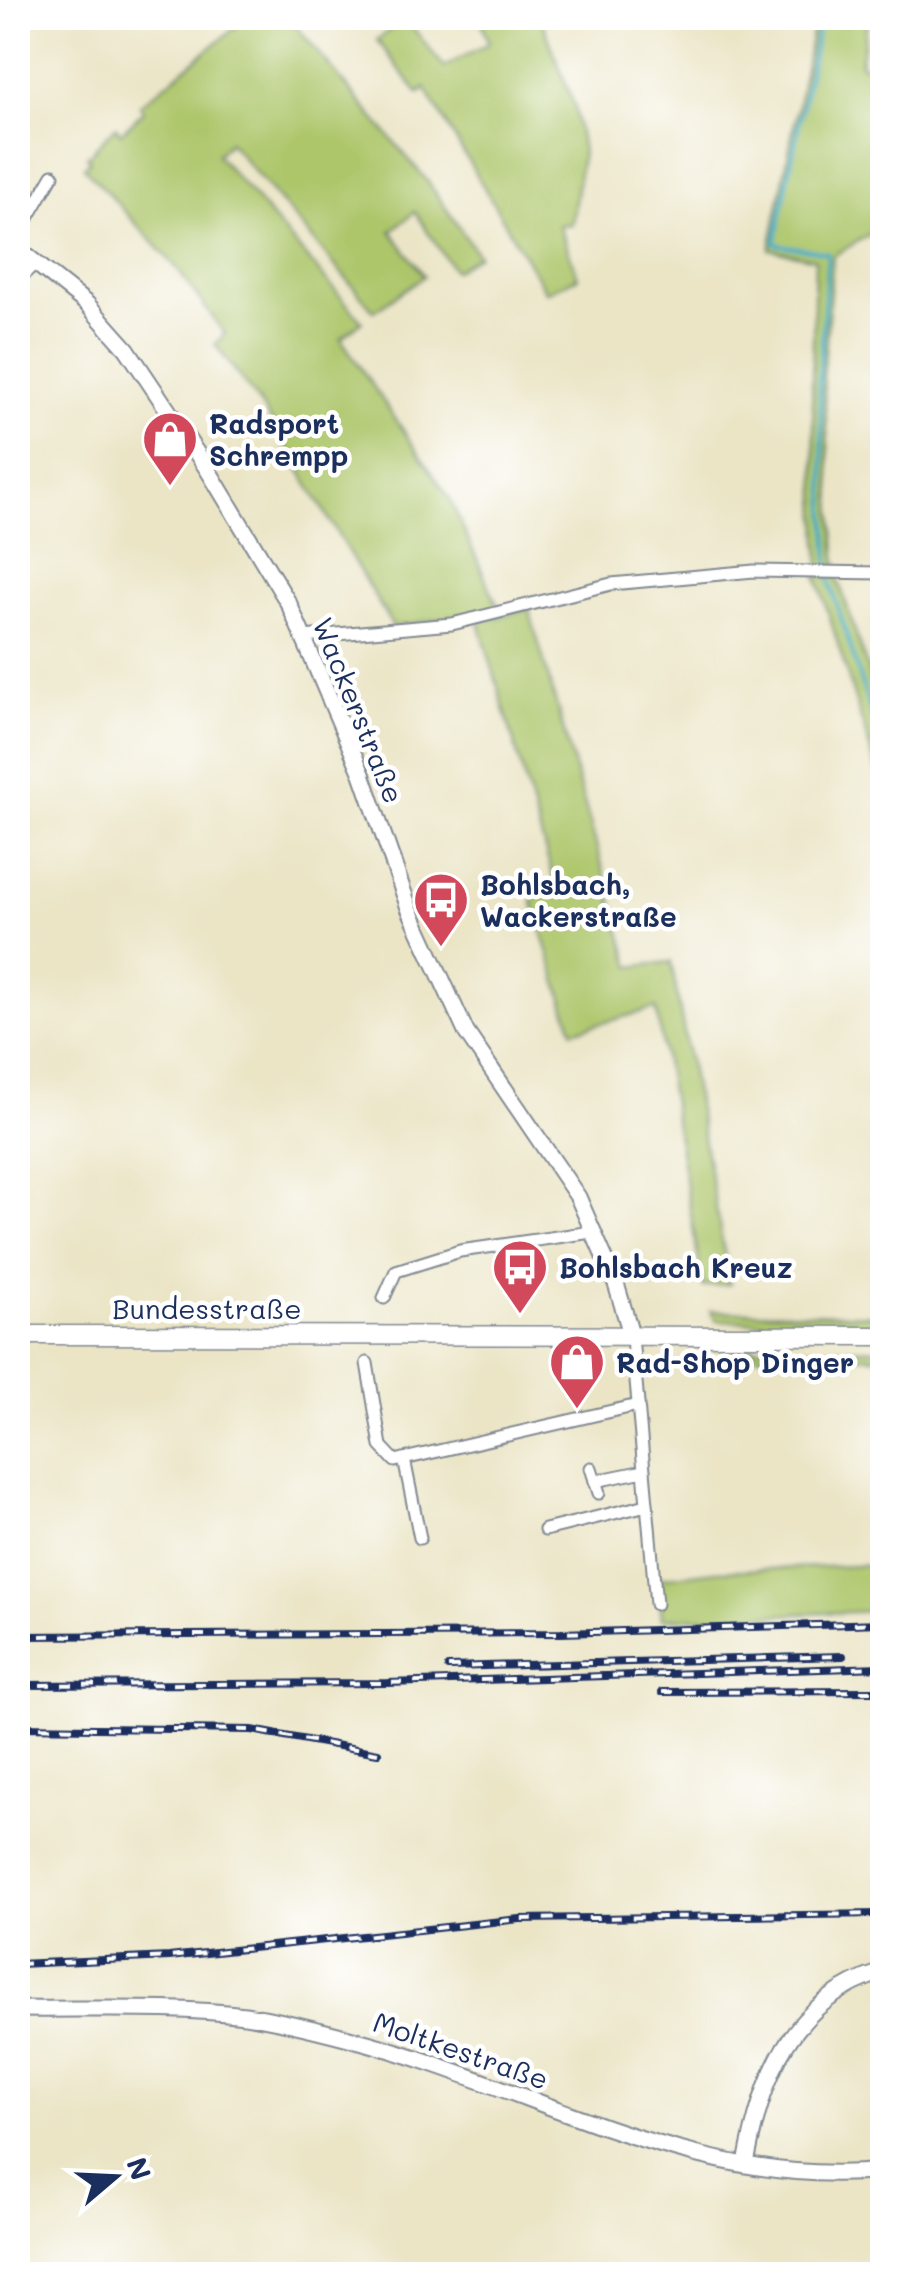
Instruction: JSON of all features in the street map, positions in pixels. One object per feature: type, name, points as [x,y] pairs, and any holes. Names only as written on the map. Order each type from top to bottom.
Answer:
[{"type":"main road","name":"Bundesstraße","points":[[18,1336],[882,1336]]},
{"type":"street","points":[[18,24],[21,18]]},
{"type":"street","points":[[18,235],[54,175]]},
{"type":"street","name":"Wackerstraße","points":[[18,249],[87,304],[127,349],[208,470],[289,604],[362,774],[409,908],[466,1032],[578,1197],[616,1284],[632,1337],[656,1604]]},
{"type":"street","points":[[18,280],[35,263]]},
{"type":"street","points":[[303,637],[452,624],[628,582],[754,570],[882,573]]},
{"type":"street","points":[[384,1298],[396,1272],[429,1258],[592,1232]]},
{"type":"street","points":[[367,1363],[382,1446],[395,1461],[638,1405]]},
{"type":"street","points":[[404,1459],[420,1538]]},
{"type":"street","points":[[595,1481],[644,1471]]},
{"type":"street","points":[[546,1530],[647,1504]]},
{"type":"street","points":[[746,2164],[760,2097],[778,2054],[812,2012],[856,1980],[882,1972]]},
{"type":"street","name":"Moltkestraße","points":[[18,2009],[244,2015],[351,2038],[632,2136],[746,2164],[856,2174],[882,2171]]},
{"type":"green space","points":[[247,18],[289,18],[428,182],[478,255],[454,271],[415,212],[391,231],[424,276],[374,311],[229,142],[217,155],[362,321],[341,339],[450,499],[499,609],[393,627],[263,408],[215,344],[225,334],[175,266],[84,167],[90,161],[87,157],[115,127],[121,133],[144,111],[140,105]]},
{"type":"green space","points":[[405,18],[444,67],[489,43],[482,23],[491,18],[541,18],[575,108],[582,152],[572,224],[559,225],[578,277],[546,292],[425,88],[419,94],[377,40]]},
{"type":"green space","points":[[815,18],[847,24],[849,18],[868,18],[860,65],[882,68],[882,227],[833,256],[823,378],[837,568],[820,567],[812,382],[815,259],[770,249]]},
{"type":"green space","points":[[817,576],[837,576],[882,713],[882,787]]},
{"type":"green space","points":[[529,609],[631,967],[671,962],[730,1284],[703,1287],[656,1008],[573,1031],[532,900],[557,891],[479,622]]},
{"type":"green space","points":[[710,1311],[882,1315],[882,1329],[716,1320]]},
{"type":"green space","points":[[745,1348],[882,1349],[882,1357],[754,1355]]},
{"type":"green space","points":[[882,1565],[882,1611],[662,1619],[658,1578],[716,1571]]},
{"type":"waterway","points":[[820,18],[775,244],[828,253],[819,382],[829,565]]},
{"type":"waterway","points":[[829,579],[882,748]]},
{"type":"railway","points":[[18,1636],[561,1633],[882,1623]]},
{"type":"railway","points":[[448,1667],[843,1656]]},
{"type":"railway","points":[[18,1685],[388,1683],[882,1667]]},
{"type":"railway","points":[[662,1692],[882,1691]]},
{"type":"railway","points":[[18,1727],[252,1730],[378,1753]]},
{"type":"railway","points":[[18,1964],[169,1957],[520,1919],[882,1914]]},
{"type":"place","name":"Radsport Schrempp","points":[[170,488]]},
{"type":"place","name":"Bohlsbach, Wackerstraße","points":[[441,949]]},
{"type":"place","name":"Bohlsbach Kreuz","points":[[520,1316]]},
{"type":"place","name":"Rad-Shop Dinger","points":[[577,1411]]}]
